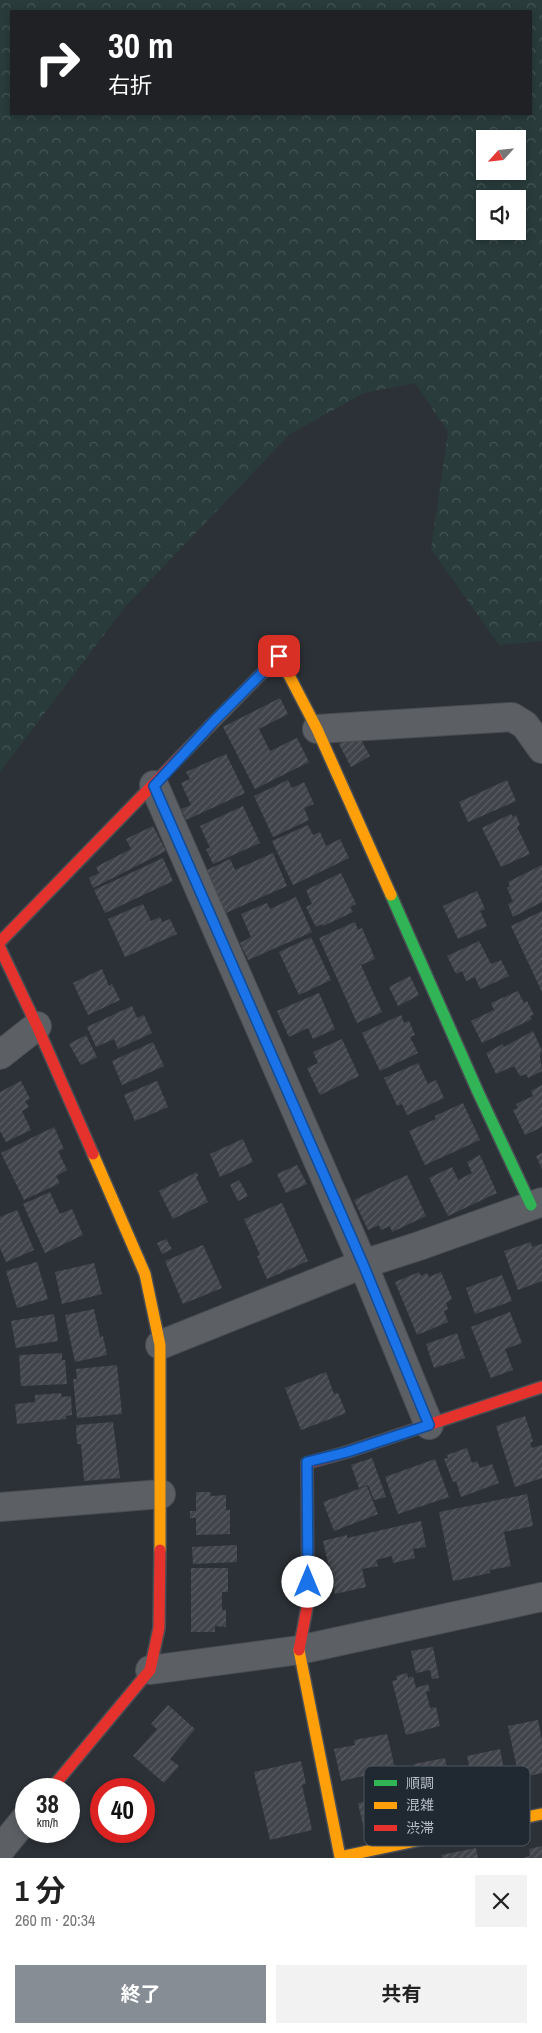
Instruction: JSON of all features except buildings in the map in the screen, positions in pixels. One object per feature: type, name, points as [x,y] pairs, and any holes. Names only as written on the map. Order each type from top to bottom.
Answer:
[{"type":"street","points":[[0,942],[279,656],[317,729],[478,1092],[536,1203],[419,1246],[363,1264],[160,1345]]},
{"type":"street","points":[[317,729],[512,717],[525,725],[542,749]]},
{"type":"street","points":[[154,786],[363,1264],[429,1425]]},
{"type":"street","points":[[0,948],[37,1026],[145,1274],[160,1345],[161,1494],[159,1628],[150,1670],[60,1778]]},
{"type":"street","points":[[0,1055],[37,1026]]},
{"type":"street","points":[[392,1846],[340,1857],[299,1650],[308,1602],[307,1462],[347,1452],[542,1387]]},
{"type":"street","points":[[0,1507],[161,1494]]},
{"type":"street","points":[[150,1670],[299,1650],[542,1597]]},
{"type":"street","points":[[0,1850],[15,1832]]},
{"type":"green space","points":[[0,0],[542,0],[542,641],[499,645],[431,549],[448,432],[415,383],[364,393],[290,434],[125,607],[0,772]]},
{"type":"traffic: fast","points":[[391,895],[478,1092],[531,1205]]},
{"type":"traffic: slow","points":[[210,726],[279,656],[317,729],[391,895]]},
{"type":"traffic: slow","points":[[93,1154],[145,1274],[160,1345],[160,1550]]},
{"type":"traffic: slow","points":[[299,1650],[340,1857],[392,1846]]},
{"type":"traffic: slow","points":[[530,1817],[542,1814]]},
{"type":"traffic: jam","points":[[0,942],[210,726]]},
{"type":"traffic: jam","points":[[0,948],[37,1026],[93,1154]]},
{"type":"traffic: jam","points":[[299,1650],[308,1602],[307,1463],[347,1452],[542,1387]]},
{"type":"traffic: jam","points":[[60,1778],[150,1670],[159,1628],[160,1550]]},
{"type":"route","points":[[279,656],[215,720],[154,786],[363,1264],[429,1425],[347,1452],[307,1462],[308,1582]]}]
